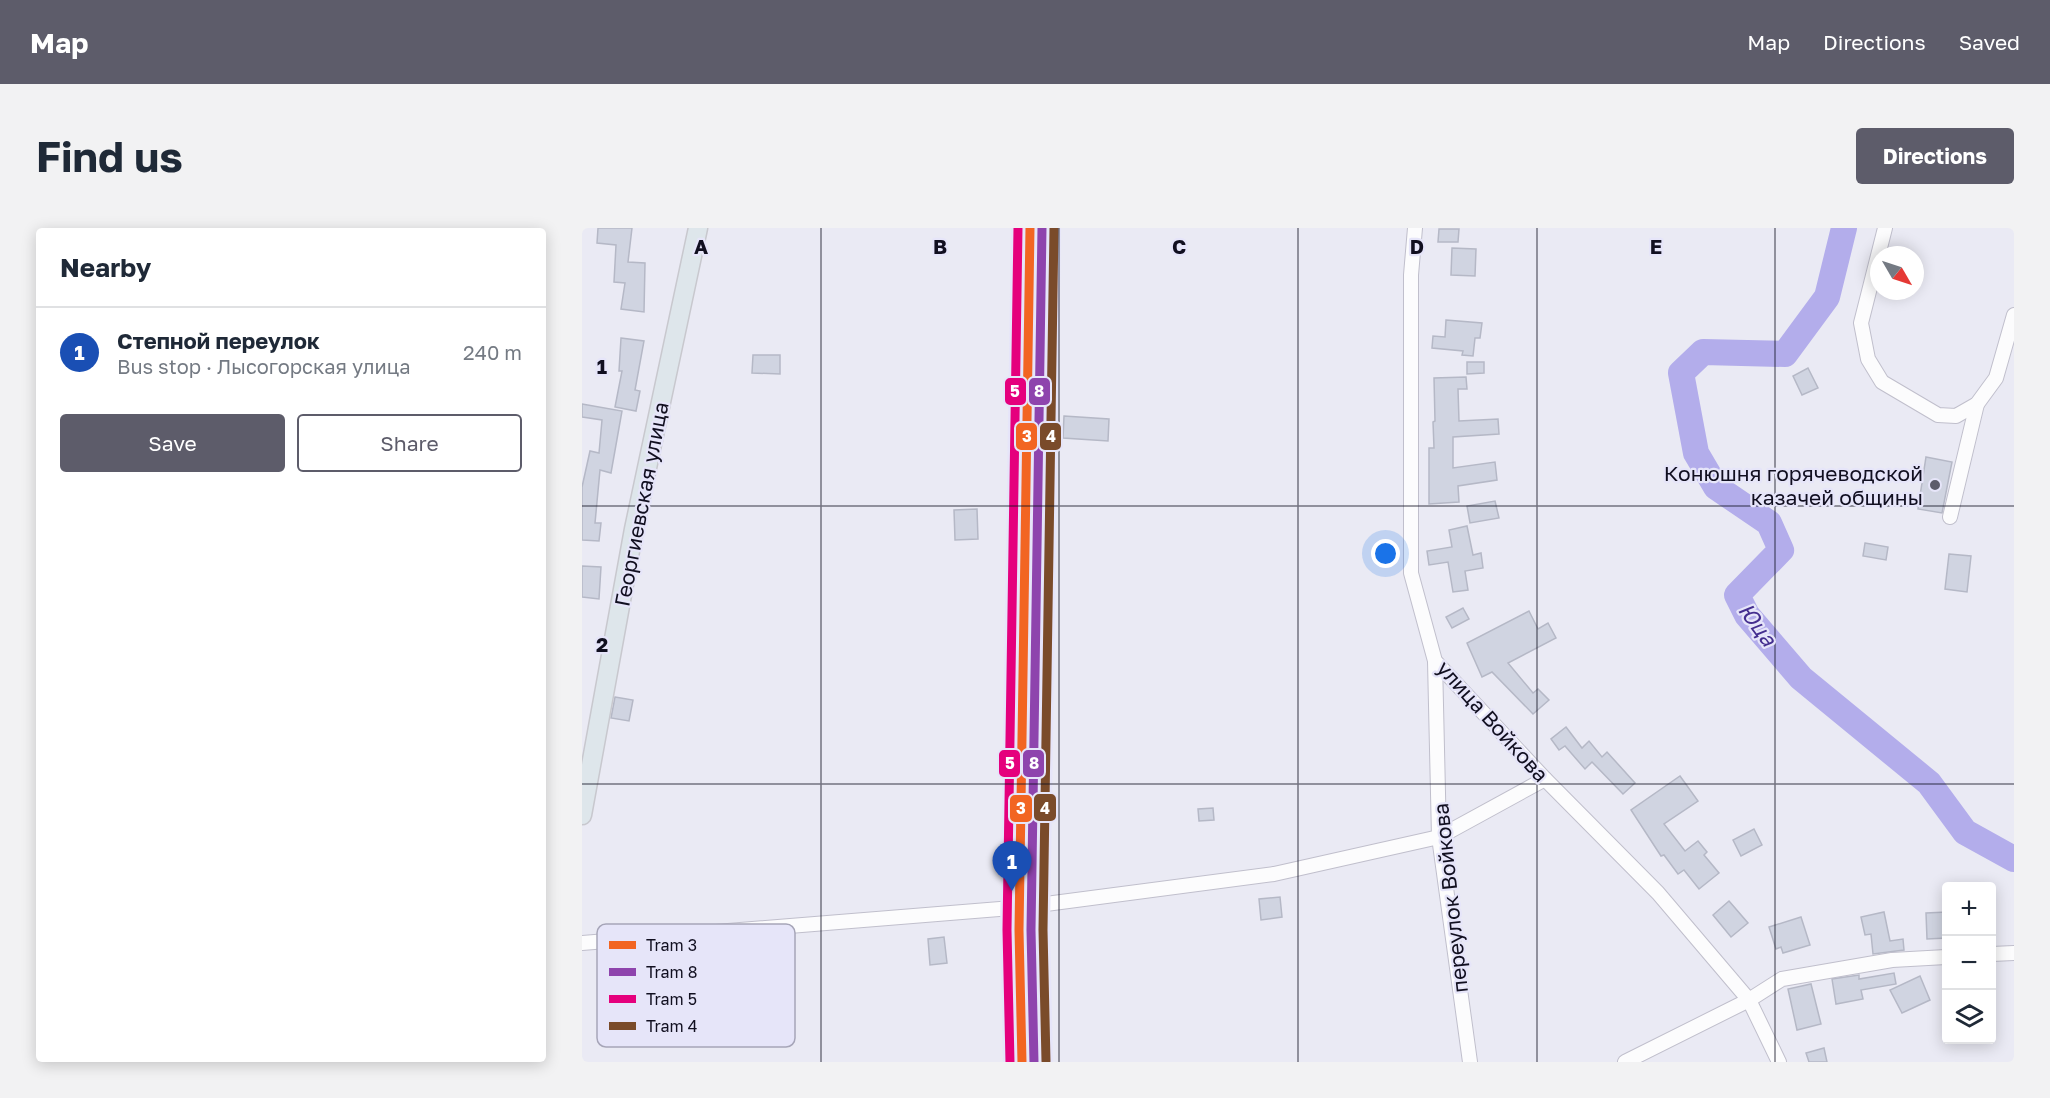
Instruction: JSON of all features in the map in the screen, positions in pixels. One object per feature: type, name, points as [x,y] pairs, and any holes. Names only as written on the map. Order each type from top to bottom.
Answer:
[{"type":"main road","name":"Георгиевская улица","points":[[582,815],[634,529],[698,228]]},
{"type":"street","points":[[1026,1062],[1023,907],[1043,228]]},
{"type":"street","name":"улица Войкова","points":[[1415,228],[1411,275],[1410,573],[1435,661],[1545,779],[1658,893],[1749,1000],[1779,1062]]},
{"type":"street","points":[[1885,228],[1861,323],[1868,358],[1882,382],[1938,415],[1956,416],[1977,404]]},
{"type":"street","points":[[1950,517],[1977,404],[1995,378],[2014,315]]},
{"type":"street","name":"переулок Войкова","points":[[1435,661],[1439,837],[1470,1062]]},
{"type":"street","points":[[795,926],[1023,907],[1274,874],[1439,837],[1545,779]]},
{"type":"street","points":[[582,943],[597,942]]},
{"type":"street","points":[[1996,954],[2014,953]]},
{"type":"street","points":[[1625,1062],[1749,1000],[1782,979],[1892,960],[1942,957]]},
{"type":"building","points":[[598,228],[632,228],[628,262],[645,263],[644,312],[621,309],[625,283],[614,282],[616,245],[597,243]]},
{"type":"building","points":[[1439,229],[1459,229],[1458,242],[1438,242]]},
{"type":"building","points":[[1452,248],[1476,249],[1475,276],[1451,275]]},
{"type":"building","points":[[1446,320],[1482,323],[1480,338],[1475,338],[1473,356],[1462,355],[1463,351],[1432,348],[1433,336],[1445,337]]},
{"type":"building","points":[[621,338],[644,341],[635,390],[640,391],[636,411],[615,407],[622,371],[619,371]]},
{"type":"building","points":[[753,355],[780,355],[780,374],[752,373]]},
{"type":"building","points":[[1467,362],[1484,362],[1484,373],[1467,374]]},
{"type":"building","points":[[1808,368],[1818,388],[1802,395],[1793,376]]},
{"type":"building","points":[[1466,377],[1467,389],[1458,389],[1459,421],[1498,419],[1499,434],[1453,437],[1453,468],[1495,462],[1497,480],[1458,486],[1459,502],[1429,504],[1429,448],[1434,448],[1434,378]]},
{"type":"building","points":[[582,404],[622,411],[611,473],[600,470],[595,523],[601,523],[599,541],[582,540],[582,487],[590,451],[599,453],[602,420],[582,417]]},
{"type":"building","points":[[1064,416],[1109,419],[1108,441],[1063,438]]},
{"type":"building","name":"Конюшня горячеводской казачей общины","points":[[1926,457],[1952,462],[1942,513],[1918,509]]},
{"type":"building","points":[[1495,501],[1499,518],[1470,523],[1467,506]]},
{"type":"building","points":[[977,509],[978,539],[955,540],[954,510]]},
{"type":"building","points":[[1467,526],[1473,555],[1481,553],[1483,568],[1465,571],[1468,590],[1453,592],[1448,562],[1429,565],[1427,551],[1452,547],[1449,530]]},
{"type":"building","points":[[1865,543],[1888,547],[1886,560],[1863,556]]},
{"type":"building","points":[[1949,554],[1971,556],[1967,592],[1945,589]]},
{"type":"building","points":[[582,566],[601,567],[599,599],[582,597]]},
{"type":"building","points":[[1463,608],[1469,619],[1452,628],[1446,617]]},
{"type":"building","points":[[1529,611],[1538,629],[1548,623],[1556,638],[1508,663],[1533,693],[1538,689],[1549,700],[1533,714],[1492,672],[1482,677],[1467,643]]},
{"type":"building","points":[[615,697],[633,700],[629,721],[611,718]]},
{"type":"building","points":[[1566,727],[1582,748],[1589,741],[1602,757],[1607,752],[1635,783],[1623,794],[1592,762],[1585,769],[1565,746],[1559,750],[1551,739]]},
{"type":"building","points":[[1680,776],[1698,801],[1664,824],[1685,851],[1698,841],[1707,852],[1704,855],[1719,873],[1699,889],[1684,870],[1678,874],[1664,855],[1661,856],[1631,810]]},
{"type":"building","points":[[1213,808],[1214,820],[1199,821],[1198,809]]},
{"type":"building","points":[[1754,829],[1762,845],[1741,856],[1733,840]]},
{"type":"building","points":[[1280,897],[1282,917],[1261,920],[1259,899]]},
{"type":"building","points":[[1729,901],[1748,923],[1731,937],[1713,915]]},
{"type":"building","points":[[1884,912],[1890,941],[1903,939],[1904,950],[1873,954],[1871,934],[1865,935],[1861,917]]},
{"type":"building","points":[[1942,912],[1942,938],[1927,939],[1926,913]]},
{"type":"building","points":[[1801,917],[1810,945],[1783,953],[1781,947],[1776,949],[1769,927]]},
{"type":"building","points":[[944,937],[947,963],[930,965],[928,939]]},
{"type":"building","points":[[1894,973],[1896,984],[1861,990],[1863,999],[1836,1004],[1832,979],[1859,975],[1859,979]]},
{"type":"building","points":[[1920,976],[1930,1000],[1902,1013],[1890,990]]},
{"type":"building","points":[[1811,984],[1821,1024],[1797,1030],[1788,989]]},
{"type":"building","points":[[1824,1048],[1827,1062],[1809,1062],[1806,1053]]},
{"type":"waterway","name":"Юца","points":[[1844,228],[1827,297],[1785,354],[1703,352],[1681,373],[1696,453],[1716,487],[1769,523],[1781,550],[1737,595],[1747,615],[1801,678],[1929,783],[1965,832],[2014,859]]},
{"type":"tram line","name":"5","points":[[1010,1062],[1007,930],[1018,228]]},
{"type":"tram line","name":"3","points":[[1022,1062],[1019,930],[1030,228]]},
{"type":"tram line","name":"8","points":[[1034,1062],[1031,930],[1042,228]]},
{"type":"tram line","name":"4","points":[[1046,1061],[1043,930],[1054,228]]},
{"type":"place","name":"Конюшня горячеводской казачей общины","points":[[1935,485]]},
{"type":"place","name":"Степной переулок","points":[[1012,891]]}]
